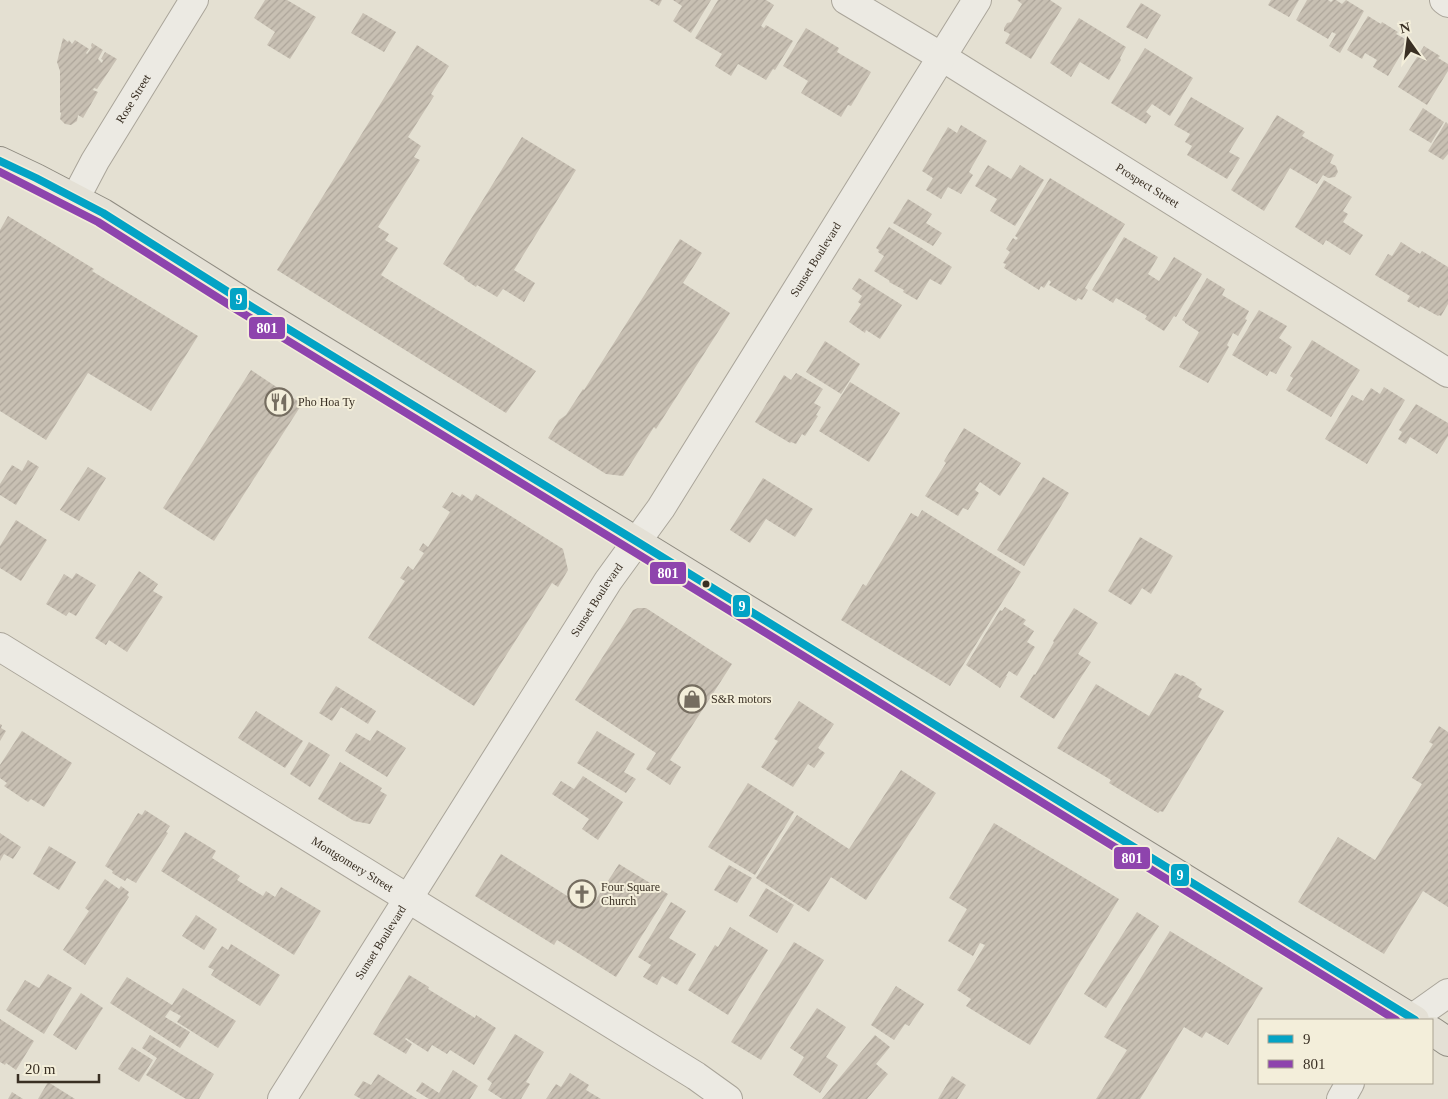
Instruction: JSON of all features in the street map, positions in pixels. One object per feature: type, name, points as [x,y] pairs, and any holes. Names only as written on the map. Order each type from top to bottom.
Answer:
[{"type":"main road","points":[[0,161],[76,198],[103,214],[1411,1019]]},
{"type":"main road","points":[[1433,1033],[1448,1042]]},
{"type":"street","name":"Rose Street","points":[[76,198],[94,162],[194,0]]},
{"type":"street","name":"Prospect Street","points":[[846,0],[942,57],[1448,373]]},
{"type":"street","name":"Sunset Boulevard","points":[[282,1099],[608,581],[662,508],[977,0]]},
{"type":"street","points":[[1444,0],[1448,3]]},
{"type":"street","name":"Montgomery Street","points":[[0,647],[696,1076],[728,1099]]},
{"type":"street","points":[[1421,1019],[1448,993]]},
{"type":"street","points":[[1341,1099],[1349,1084]]},
{"type":"building","points":[[265,0],[287,0],[316,17],[290,59],[267,45],[275,32],[254,18]]},
{"type":"building","points":[[649,0],[662,0],[659,6]]},
{"type":"building","points":[[673,0],[711,0],[691,33],[673,21],[682,6]]},
{"type":"building","points":[[718,0],[766,0],[774,5],[761,26],[764,28],[766,25],[793,41],[775,70],[773,69],[766,80],[738,64],[731,76],[715,66],[722,54],[695,38]]},
{"type":"building","points":[[1017,0],[1050,0],[1062,8],[1031,59],[1005,43],[1010,34],[1004,31],[1004,28],[1007,23],[1011,22],[1022,4]]},
{"type":"building","points":[[1271,0],[1299,0],[1289,17],[1268,5]]},
{"type":"building","points":[[1307,0],[1328,0],[1331,2],[1336,0],[1342,4],[1346,0],[1364,11],[1340,53],[1329,46],[1336,34],[1332,32],[1328,39],[1296,20]]},
{"type":"building","points":[[1141,3],[1161,15],[1147,39],[1126,27]]},
{"type":"building","points":[[363,13],[396,32],[384,52],[351,33]]},
{"type":"building","points":[[1368,16],[1381,24],[1382,22],[1398,32],[1396,34],[1409,41],[1388,76],[1373,67],[1377,60],[1365,53],[1362,59],[1347,50]]},
{"type":"building","points":[[1079,18],[1126,47],[1120,58],[1121,60],[1109,80],[1080,62],[1071,77],[1050,63]]},
{"type":"building","points":[[806,28],[839,48],[837,52],[871,72],[851,106],[848,105],[841,117],[801,93],[808,81],[783,66]]},
{"type":"building","points":[[63,38],[68,42],[69,40],[72,44],[75,40],[89,49],[87,54],[92,47],[92,43],[103,50],[98,59],[102,63],[103,60],[101,59],[105,52],[117,59],[97,89],[94,88],[93,90],[98,92],[83,118],[78,115],[77,121],[71,125],[65,124],[60,119],[60,71],[57,62]]},
{"type":"building","points":[[417,45],[449,66],[431,94],[434,96],[408,137],[421,146],[414,157],[420,160],[378,227],[389,234],[385,240],[398,248],[381,275],[536,371],[506,413],[277,270]]},
{"type":"building","points":[[1424,46],[1440,56],[1438,58],[1448,64],[1448,71],[1427,105],[1398,87]]},
{"type":"building","points":[[1145,48],[1193,78],[1170,116],[1152,104],[1146,112],[1151,116],[1146,124],[1111,103]]},
{"type":"building","points":[[1191,97],[1244,128],[1229,152],[1240,158],[1227,179],[1187,155],[1192,146],[1185,142],[1190,134],[1174,125]]},
{"type":"building","points":[[1423,108],[1444,122],[1431,143],[1409,130]]},
{"type":"building","points":[[1277,115],[1305,132],[1302,136],[1334,155],[1330,163],[1336,166],[1338,172],[1335,177],[1328,178],[1323,175],[1317,184],[1290,168],[1264,211],[1231,190]]},
{"type":"building","points":[[1446,122],[1448,124],[1448,154],[1443,160],[1428,151]]},
{"type":"building","points":[[961,125],[987,141],[969,172],[973,175],[961,194],[948,187],[941,199],[926,190],[933,178],[922,171],[948,127],[957,133]]},
{"type":"building","points":[[522,137],[576,170],[514,270],[535,283],[524,302],[503,289],[497,297],[477,285],[476,287],[443,264]]},
{"type":"building","points":[[988,165],[1011,179],[1020,165],[1044,180],[1015,226],[990,211],[997,199],[975,186]]},
{"type":"building","points":[[1050,178],[1125,224],[1085,288],[1088,290],[1082,300],[1078,298],[1076,301],[1049,285],[1051,282],[1049,280],[1044,288],[1041,286],[1039,290],[1004,268],[1006,264],[1003,263],[1010,252],[1006,249],[1013,238],[1016,240],[1018,238],[1015,236]]},
{"type":"building","points":[[1324,180],[1352,197],[1343,211],[1348,214],[1343,222],[1363,235],[1350,255],[1326,240],[1323,245],[1295,227]]},
{"type":"building","points":[[908,199],[932,214],[926,223],[942,233],[933,246],[893,223]]},
{"type":"building","points":[[8,216],[94,269],[92,271],[198,336],[151,411],[88,373],[46,440],[0,411],[0,230]]},
{"type":"building","points":[[889,227],[952,267],[941,285],[930,279],[917,300],[874,271],[884,256],[876,248]]},
{"type":"building","points":[[1124,237],[1158,257],[1148,274],[1159,281],[1174,257],[1202,274],[1176,317],[1174,316],[1164,331],[1145,319],[1147,316],[1116,298],[1113,303],[1092,290]]},
{"type":"building","points":[[680,239],[702,253],[683,283],[730,313],[656,429],[654,427],[623,476],[606,474],[548,438],[559,420],[566,415],[584,390]]},
{"type":"building","points":[[1401,242],[1420,254],[1422,251],[1448,267],[1448,304],[1441,316],[1420,306],[1419,308],[1407,301],[1410,296],[1375,275],[1388,254],[1392,256]]},
{"type":"building","points":[[859,278],[902,305],[880,339],[866,330],[865,333],[849,322],[861,304],[858,302],[862,296],[852,289]]},
{"type":"building","points":[[1207,278],[1225,289],[1222,295],[1249,311],[1245,319],[1247,320],[1238,336],[1233,333],[1227,345],[1229,347],[1208,383],[1179,367],[1199,332],[1182,320]]},
{"type":"building","points":[[1259,310],[1287,326],[1279,338],[1292,347],[1276,374],[1270,371],[1267,376],[1232,355]]},
{"type":"building","points":[[1312,340],[1360,370],[1331,417],[1286,390],[1293,378],[1290,376]]},
{"type":"building","points":[[825,341],[860,364],[841,394],[806,372]]},
{"type":"building","points":[[251,370],[302,404],[214,541],[163,508]]},
{"type":"building","points":[[796,373],[823,389],[814,403],[821,407],[816,415],[818,416],[805,436],[802,434],[796,444],[790,443],[755,422],[784,375],[791,380]]},
{"type":"building","points":[[850,382],[900,413],[869,462],[819,431]]},
{"type":"building","points":[[1384,387],[1405,400],[1367,464],[1325,439],[1352,395],[1363,401],[1371,388],[1380,394]]},
{"type":"building","points":[[1416,404],[1448,423],[1448,436],[1437,454],[1410,437],[1406,444],[1398,439],[1402,432],[1399,430]]},
{"type":"building","points":[[964,428],[1021,463],[1000,496],[980,482],[975,490],[979,493],[968,510],[963,508],[958,516],[925,496],[946,463],[944,461]]},
{"type":"building","points":[[28,460],[39,467],[16,505],[0,495],[0,484],[12,465],[22,471]]},
{"type":"building","points":[[88,467],[106,478],[79,521],[60,510]]},
{"type":"building","points":[[1043,477],[1069,493],[1024,566],[997,550]]},
{"type":"building","points":[[763,478],[813,509],[795,537],[766,519],[750,543],[730,530]]},
{"type":"building","points":[[452,492],[460,497],[462,494],[472,501],[476,494],[563,549],[568,570],[558,587],[552,583],[474,706],[368,638],[405,581],[400,578],[408,566],[413,570],[424,553],[419,550],[423,543],[428,547],[450,512],[442,507]]},
{"type":"building","points":[[922,510],[1021,572],[950,686],[841,620],[863,584],[866,586],[911,513],[918,517]]},
{"type":"building","points":[[16,520],[47,540],[21,581],[0,568],[0,546]]},
{"type":"building","points":[[1140,537],[1173,556],[1151,594],[1142,588],[1131,605],[1108,591]]},
{"type":"building","points":[[139,571],[158,584],[153,591],[163,597],[127,652],[109,640],[106,645],[95,638]]},
{"type":"building","points":[[76,573],[96,585],[76,616],[69,612],[66,616],[46,604],[64,574],[72,579]]},
{"type":"building","points":[[1005,607],[1026,620],[1023,624],[1034,631],[1027,642],[1035,647],[1017,676],[1009,671],[1000,688],[966,665],[1000,610],[1002,611]]},
{"type":"building","points":[[646,608],[732,664],[670,760],[681,767],[670,785],[646,769],[656,753],[575,700],[633,610]]},
{"type":"building","points":[[1074,608],[1098,623],[1078,654],[1091,662],[1054,719],[1020,697]]},
{"type":"building","points":[[1175,673],[1196,683],[1202,689],[1198,697],[1224,711],[1163,812],[1160,811],[1158,813],[1109,783],[1111,780],[1057,748],[1096,684],[1149,716]]},
{"type":"building","points":[[336,686],[376,711],[368,724],[341,707],[332,721],[319,713]]},
{"type":"building","points":[[799,701],[834,724],[818,748],[825,753],[814,768],[808,764],[793,787],[761,767],[778,741],[774,739]]},
{"type":"building","points":[[256,711],[303,741],[285,768],[238,738]]},
{"type":"building","points":[[0,724],[2,725],[1,728],[6,731],[0,741]]},
{"type":"building","points":[[1439,726],[1448,732],[1448,907],[1423,891],[1384,954],[1298,902],[1338,837],[1375,860],[1422,784],[1412,778],[1433,744],[1429,742]]},
{"type":"building","points":[[377,730],[406,748],[387,777],[345,751],[356,733],[370,741]]},
{"type":"building","points":[[22,731],[72,763],[44,807],[31,799],[28,802],[4,786],[7,783],[0,778],[0,765]]},
{"type":"building","points":[[597,731],[635,754],[624,772],[636,779],[626,793],[577,763]]},
{"type":"building","points":[[309,742],[330,755],[310,787],[290,774]]},
{"type":"building","points":[[340,762],[382,788],[380,791],[387,795],[370,824],[354,821],[318,799]]},
{"type":"building","points":[[901,770],[936,793],[866,900],[831,877],[809,912],[756,878],[797,815],[849,849]]},
{"type":"building","points":[[583,776],[623,802],[598,840],[582,829],[589,819],[552,794],[561,781],[574,789]]},
{"type":"building","points":[[748,783],[794,812],[755,875],[708,847]]},
{"type":"building","points":[[145,810],[170,826],[166,832],[168,833],[136,883],[127,878],[125,881],[105,866],[138,813],[142,815]]},
{"type":"building","points":[[994,823],[1119,899],[1030,1045],[966,1006],[971,999],[957,990],[985,945],[980,943],[973,956],[948,941],[967,909],[949,898]]},
{"type":"building","points":[[185,832],[216,851],[212,858],[240,876],[237,880],[263,896],[266,891],[275,897],[281,887],[321,911],[294,955],[161,871]]},
{"type":"building","points":[[0,833],[21,847],[13,859],[4,854],[0,861]]},
{"type":"building","points":[[49,846],[76,862],[59,890],[33,874]]},
{"type":"building","points":[[501,854],[572,899],[576,893],[593,904],[619,864],[668,894],[616,977],[557,940],[554,945],[475,896]]},
{"type":"building","points":[[729,865],[752,878],[737,903],[714,890]]},
{"type":"building","points":[[105,879],[119,889],[121,886],[129,892],[127,895],[129,897],[85,965],[63,950],[89,911],[85,908]]},
{"type":"building","points":[[766,888],[794,905],[777,933],[749,916]]},
{"type":"building","points":[[671,902],[686,911],[669,938],[696,954],[677,985],[662,976],[657,985],[643,977],[651,965],[638,957]]},
{"type":"building","points":[[1137,912],[1159,926],[1106,1008],[1084,994]]},
{"type":"building","points":[[196,915],[217,929],[204,950],[182,936]]},
{"type":"building","points":[[730,927],[768,950],[728,1015],[688,990],[715,945],[718,947]]},
{"type":"building","points":[[1170,931],[1263,988],[1228,1045],[1206,1032],[1202,1038],[1184,1027],[1140,1099],[1096,1099],[1127,1050],[1104,1037]]},
{"type":"building","points":[[794,942],[824,960],[761,1060],[731,1042]]},
{"type":"building","points":[[231,944],[280,975],[260,1006],[211,975],[214,970],[208,967],[222,946],[228,950]]},
{"type":"building","points":[[48,974],[72,988],[44,1034],[6,1010],[25,980],[39,988]]},
{"type":"building","points":[[409,975],[475,1018],[476,1015],[496,1028],[474,1065],[450,1050],[447,1054],[432,1045],[428,1052],[406,1038],[412,1044],[406,1054],[373,1034]]},
{"type":"building","points":[[127,977],[172,1005],[183,988],[236,1021],[218,1048],[177,1022],[181,1016],[170,1010],[165,1017],[190,1032],[180,1048],[110,1003]]},
{"type":"building","points":[[896,986],[924,1004],[909,1026],[905,1024],[894,1040],[871,1025]]},
{"type":"building","points":[[81,993],[103,1008],[76,1050],[53,1035]]},
{"type":"building","points":[[817,1008],[846,1027],[826,1057],[838,1065],[820,1093],[793,1075],[804,1057],[790,1048]]},
{"type":"building","points":[[0,1019],[34,1041],[16,1070],[6,1063],[5,1065],[0,1062]]},
{"type":"building","points":[[515,1034],[544,1052],[526,1082],[530,1084],[521,1099],[502,1099],[488,1090],[492,1083],[487,1079]]},
{"type":"building","points":[[150,1035],[214,1074],[199,1099],[186,1099],[146,1075],[157,1058],[142,1048]]},
{"type":"building","points":[[875,1035],[890,1047],[876,1064],[888,1074],[867,1099],[822,1099]]},
{"type":"building","points":[[132,1047],[153,1060],[139,1082],[118,1069]]},
{"type":"building","points":[[453,1070],[478,1086],[470,1099],[429,1099],[416,1091],[422,1082],[439,1093]]},
{"type":"building","points":[[570,1073],[589,1085],[586,1090],[601,1099],[546,1099],[556,1084],[561,1087]]},
{"type":"building","points":[[378,1074],[417,1099],[361,1099],[354,1095],[363,1081],[371,1085]]},
{"type":"building","points":[[952,1076],[966,1085],[957,1099],[938,1099]]},
{"type":"building","points":[[48,1082],[75,1099],[38,1099]]},
{"type":"building","points":[[12,1092],[23,1099],[8,1099]]},
{"type":"transit line","name":"9","points":[[0,161],[103,213],[244,302],[1413,1019]]},
{"type":"transit line","name":"801","points":[[0,172],[98,222],[239,311],[1394,1019]]},
{"type":"place","name":"Pho Hoa Ty","points":[[279,402]]},
{"type":"place","name":"S&R motors","points":[[692,699]]},
{"type":"place","name":"Four Square Church","points":[[582,894]]}]
